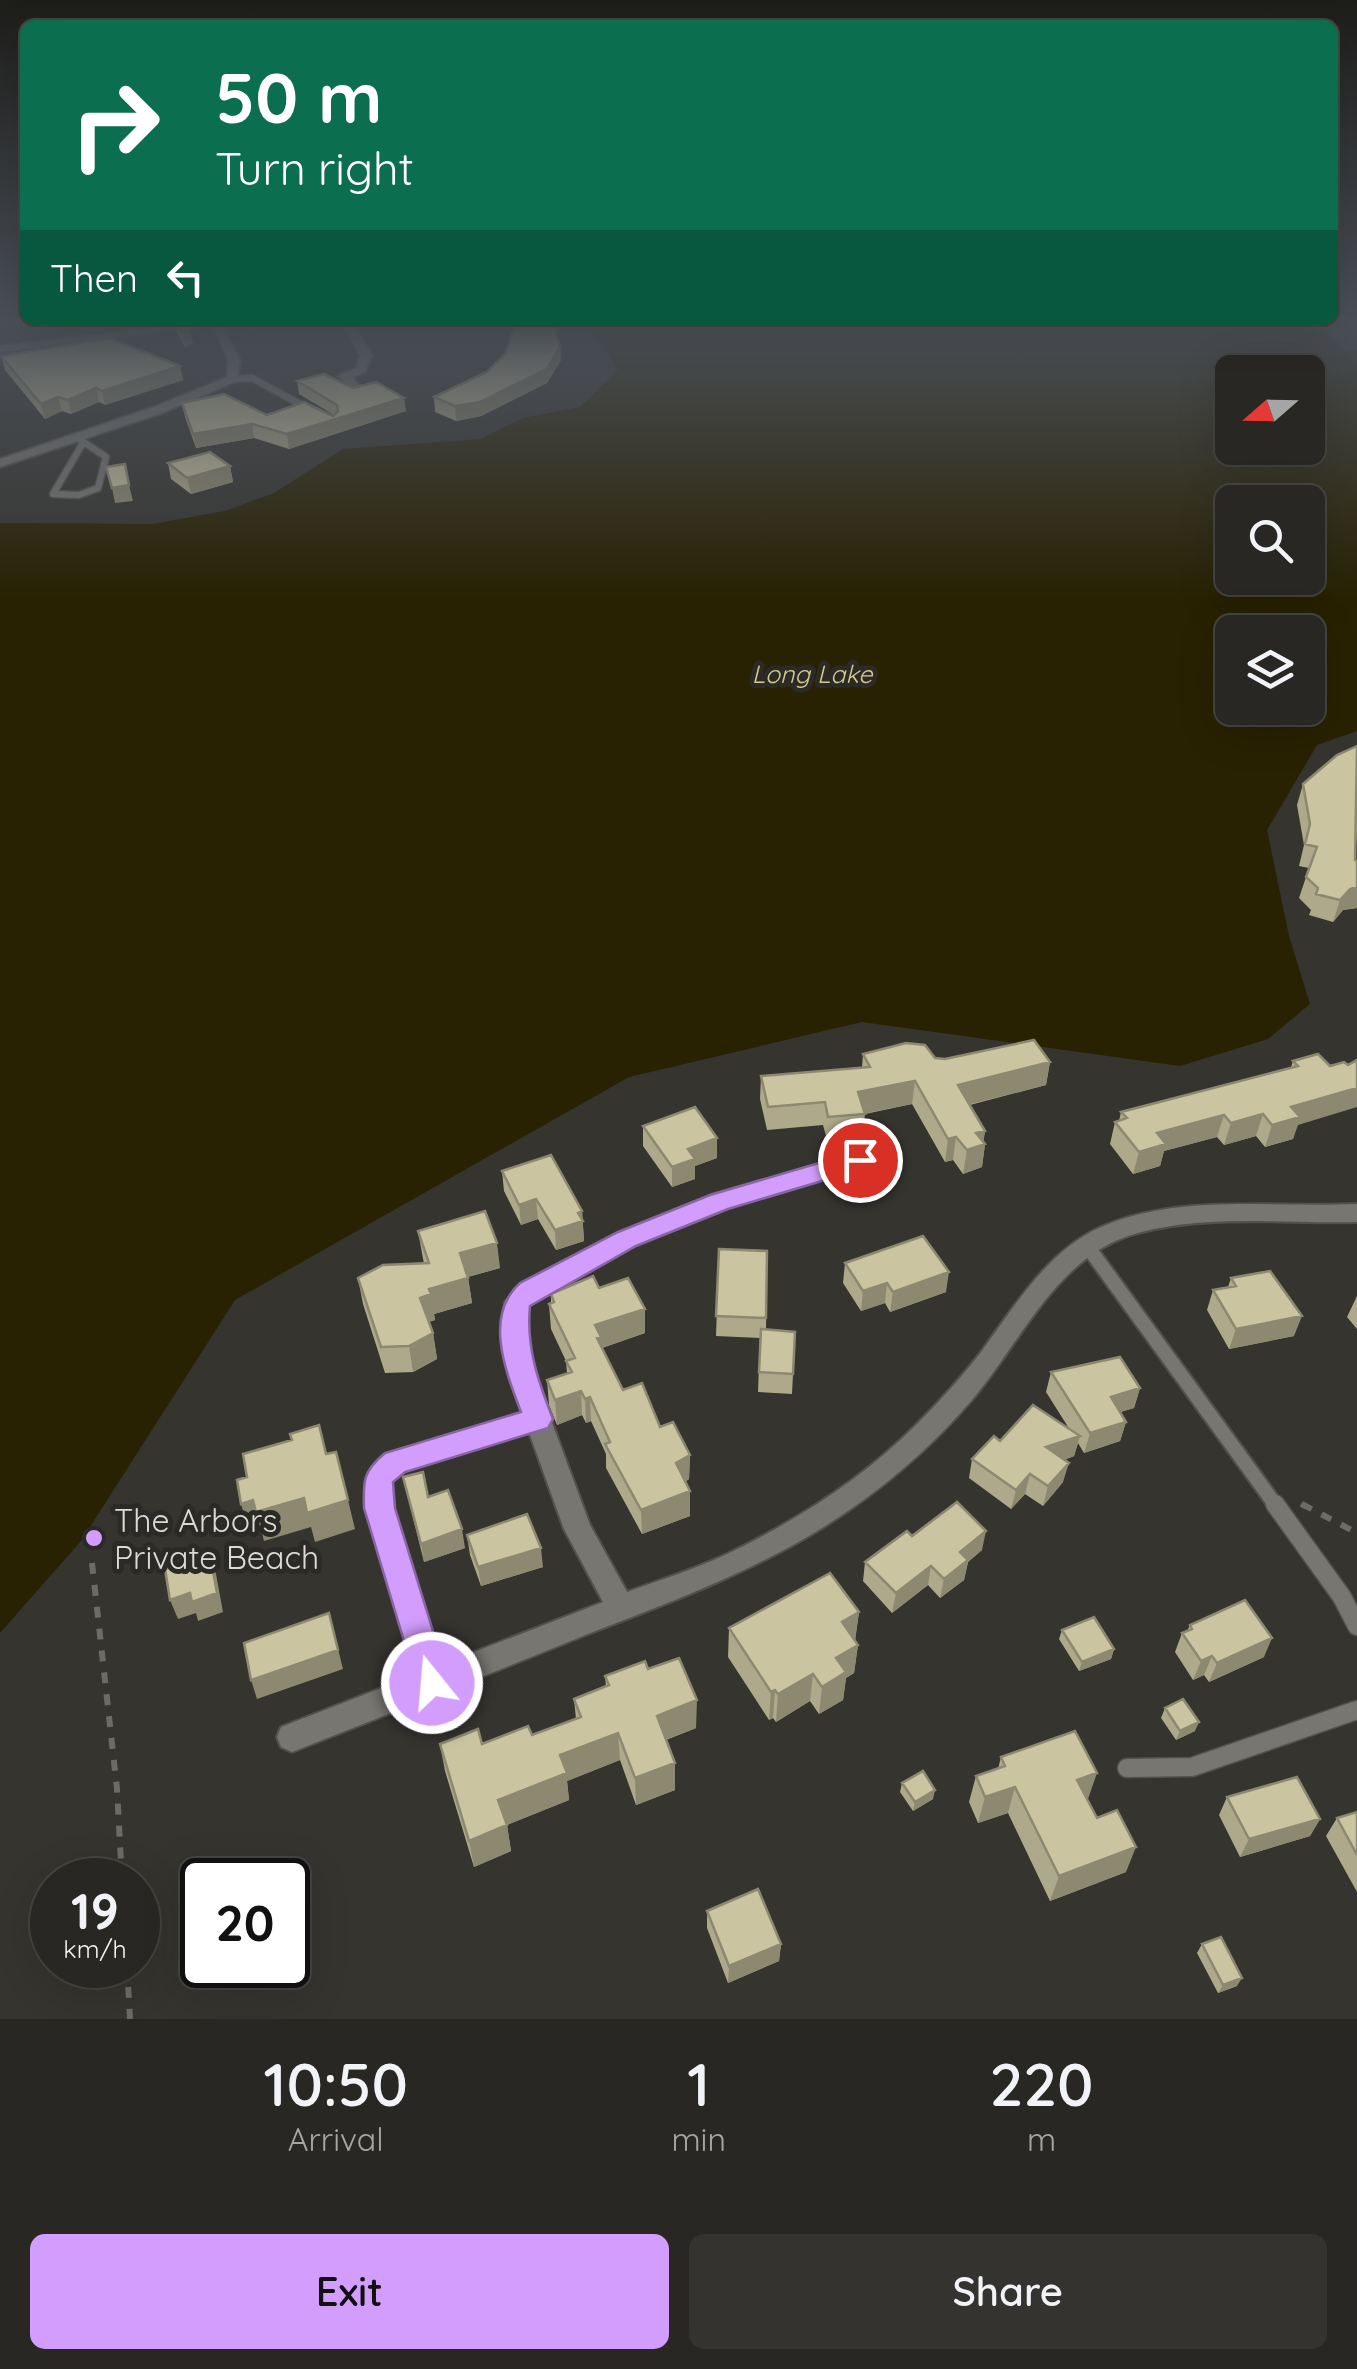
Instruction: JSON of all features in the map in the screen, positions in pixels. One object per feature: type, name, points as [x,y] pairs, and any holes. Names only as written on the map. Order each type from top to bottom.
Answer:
[{"type":"street","points":[[0,462],[80,440],[150,413]]},
{"type":"street","points":[[620,1608],[578,1529],[522,1377],[513,1334],[517,1302],[530,1290],[627,1239],[720,1202],[860,1160]]},
{"type":"street","points":[[292,1737],[736,1563],[864,1484],[921,1438],[975,1378],[1014,1323],[1088,1247],[1108,1234],[1140,1223],[1198,1217],[1357,1214]]},
{"type":"lane","points":[[80,440],[106,457],[98,488],[79,495],[53,494],[80,440]]},
{"type":"lane","points":[[1088,1247],[1342,1597],[1357,1626]]},
{"type":"lane","points":[[432,1683],[380,1508],[378,1477],[395,1462],[538,1419]]},
{"type":"lane","points":[[1127,1768],[1192,1766],[1357,1710]]},
{"type":"path","points":[[1257,1481],[1357,1533]]},
{"type":"path","points":[[92,1563],[121,1858]]},
{"type":"path","points":[[128,1988],[130,2019]]},
{"type":"water","name":"Long Lake","points":[[548,413],[1215,413],[1215,465],[1325,465],[1325,413],[1357,413],[1357,731],[1317,745],[1267,830],[1289,936],[1310,1004],[1268,1039],[1180,1066],[862,1022],[629,1077],[235,1300],[81,1541],[0,1633],[0,523],[152,524],[225,511],[274,493],[343,449],[481,439],[523,418]]},
{"type":"building","points":[[186,413],[327,413],[355,413],[287,434],[252,424],[193,434]]},
{"type":"building","points":[[210,452],[230,466],[187,478],[168,463]]},
{"type":"building","points":[[125,464],[129,485],[112,488],[106,467]]},
{"type":"building","points":[[1357,746],[1357,887],[1340,900],[1316,894],[1318,888],[1306,877],[1317,847],[1305,844],[1310,824],[1303,784],[1337,755]]},
{"type":"building","points":[[1034,1040],[1050,1062],[958,1085],[985,1131],[976,1133],[985,1144],[967,1150],[956,1137],[948,1139],[915,1081],[858,1092],[865,1114],[828,1117],[825,1102],[768,1107],[761,1076],[870,1067],[863,1054],[906,1043],[925,1045],[935,1058],[945,1059]]},
{"type":"building","points":[[1318,1054],[1330,1066],[1357,1060],[1357,1088],[1291,1107],[1300,1117],[1272,1125],[1263,1114],[1231,1123],[1224,1115],[1157,1133],[1166,1144],[1139,1152],[1115,1122],[1127,1118],[1121,1112],[1298,1066],[1293,1061]]},
{"type":"building","points":[[695,1107],[717,1138],[688,1149],[695,1159],[672,1167],[643,1126]]},
{"type":"building","points":[[551,1155],[582,1211],[578,1213],[583,1221],[555,1230],[536,1199],[519,1205],[502,1171]]},
{"type":"building","points":[[485,1211],[497,1243],[460,1253],[468,1278],[429,1289],[431,1294],[420,1298],[433,1333],[409,1346],[381,1347],[358,1278],[383,1265],[429,1263],[418,1231]]},
{"type":"building","points":[[923,1236],[949,1272],[893,1292],[887,1283],[863,1291],[845,1263]]},
{"type":"building","points":[[719,1249],[767,1251],[766,1318],[716,1316]]},
{"type":"building","points":[[1270,1271],[1302,1316],[1236,1329],[1213,1290],[1236,1286],[1231,1278]]},
{"type":"building","points":[[593,1276],[599,1288],[628,1278],[645,1309],[595,1325],[601,1337],[597,1338],[623,1390],[642,1383],[660,1427],[673,1422],[690,1455],[676,1463],[690,1491],[641,1510],[605,1444],[610,1442],[590,1397],[585,1399],[581,1391],[555,1400],[547,1380],[572,1372],[566,1361],[575,1358],[549,1304],[554,1302],[551,1294]]},
{"type":"building","points":[[761,1329],[795,1332],[793,1374],[759,1372]]},
{"type":"building","points":[[1120,1357],[1140,1388],[1111,1397],[1126,1422],[1090,1433],[1051,1372]]},
{"type":"building","points":[[1033,1405],[1080,1436],[1046,1447],[1069,1463],[1048,1486],[1030,1474],[1016,1490],[972,1459],[994,1436],[1000,1441]]},
{"type":"building","points":[[319,1425],[326,1454],[336,1452],[348,1500],[307,1513],[304,1498],[256,1512],[253,1500],[241,1504],[237,1480],[247,1477],[243,1454],[292,1440],[290,1434]]},
{"type":"building","points":[[423,1472],[428,1497],[448,1490],[462,1529],[421,1544],[403,1477]]},
{"type":"building","points":[[957,1502],[986,1531],[960,1552],[968,1560],[944,1579],[931,1566],[896,1593],[865,1562],[907,1531],[912,1536]]},
{"type":"building","points":[[527,1514],[541,1548],[478,1567],[467,1535]]},
{"type":"building","points":[[210,1555],[217,1593],[192,1602],[190,1593],[170,1600],[165,1569]]},
{"type":"building","points":[[830,1573],[859,1612],[842,1622],[858,1645],[836,1658],[846,1672],[822,1687],[813,1674],[778,1694],[775,1690],[771,1692],[729,1628]]},
{"type":"building","points":[[1245,1600],[1272,1638],[1217,1663],[1212,1656],[1201,1661],[1182,1633],[1192,1629],[1190,1625]]},
{"type":"building","points":[[329,1613],[338,1650],[251,1680],[244,1643]]},
{"type":"building","points":[[1094,1617],[1114,1649],[1082,1662],[1062,1630]]},
{"type":"building","points":[[679,1658],[697,1700],[657,1716],[675,1763],[635,1778],[618,1733],[560,1755],[567,1773],[498,1800],[507,1825],[469,1841],[440,1744],[478,1729],[482,1744],[528,1726],[532,1735],[581,1717],[574,1699],[609,1685],[605,1676],[645,1661],[648,1669]]},
{"type":"building","points":[[1183,1699],[1199,1722],[1180,1731],[1165,1708]]},
{"type":"building","points":[[1075,1731],[1097,1773],[1077,1780],[1097,1818],[1117,1810],[1136,1847],[1059,1876],[1015,1787],[985,1797],[976,1776],[1005,1766],[1001,1757]]},
{"type":"building","points":[[923,1771],[935,1790],[915,1802],[902,1783]]},
{"type":"building","points":[[1297,1777],[1320,1819],[1249,1839],[1227,1797]]},
{"type":"building","points":[[1357,1812],[1357,1855],[1337,1818]]},
{"type":"building","points":[[758,1889],[781,1944],[729,1966],[707,1911]]},
{"type":"building","points":[[1221,1937],[1242,1978],[1223,1985],[1202,1944]]},
{"type":"place","name":"The Arbors Private Beach","points":[[94,1538]]},
{"type":"route","points":[[432,1683],[380,1508],[378,1477],[395,1462],[538,1419],[522,1377],[513,1334],[517,1302],[530,1290],[627,1239],[720,1202],[860,1160]]}]
